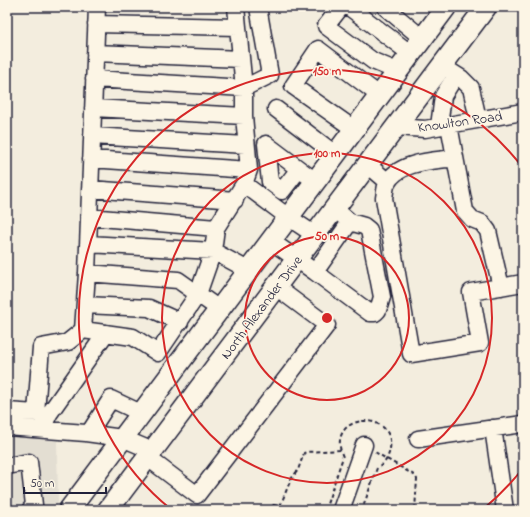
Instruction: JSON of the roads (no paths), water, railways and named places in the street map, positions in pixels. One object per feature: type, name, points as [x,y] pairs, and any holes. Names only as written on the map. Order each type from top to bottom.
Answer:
[{"type":"main road","points":[[69,510],[446,7]]},
{"type":"main road","name":"North Alexander Drive","points":[[108,510],[397,127],[449,70],[486,7]]},
{"type":"street","points":[[83,330],[87,273],[97,7]]},
{"type":"street","points":[[158,353],[198,294],[213,251],[216,228],[235,200],[246,177],[244,88],[236,7]]},
{"type":"street","points":[[94,79],[244,88],[270,75],[258,7]]},
{"type":"street","points":[[341,7],[326,26],[373,61],[397,71]]},
{"type":"street","points":[[349,7],[417,46]]},
{"type":"street","points":[[385,7],[417,46]]},
{"type":"street","points":[[96,24],[238,27]]},
{"type":"street","points":[[354,129],[293,86],[318,49],[380,95]]},
{"type":"street","points":[[95,53],[241,59]]},
{"type":"street","points":[[478,119],[471,88],[449,70],[443,96],[444,125],[455,158],[465,211],[472,219],[482,223],[488,231],[501,287]]},
{"type":"street","points":[[93,108],[244,116]]},
{"type":"street","points":[[276,109],[335,154]]},
{"type":"street","name":"Knowlton Road","points":[[397,127],[425,129],[523,112]]},
{"type":"street","points":[[92,136],[246,145]]},
{"type":"street","points":[[455,158],[412,165],[401,170],[388,182],[384,198],[411,354],[480,343],[470,292],[523,283]]},
{"type":"street","points":[[91,159],[246,177],[288,218],[315,236]]},
{"type":"street","points":[[368,165],[388,182]]},
{"type":"street","points":[[299,169],[315,181]]},
{"type":"street","points":[[90,189],[235,200]]},
{"type":"street","points":[[271,241],[370,313],[375,314],[378,310],[382,297],[369,230],[364,226],[350,222],[335,209]]},
{"type":"street","points":[[89,217],[216,228]]},
{"type":"street","points":[[315,272],[350,222]]},
{"type":"street","points":[[88,244],[213,251],[248,270]]},
{"type":"street","points":[[87,273],[178,280],[219,308]]},
{"type":"street","points":[[7,427],[89,433],[122,438],[150,454],[197,495],[327,325],[276,287]]},
{"type":"street","points":[[85,306],[149,308],[180,322]]},
{"type":"street","points":[[42,429],[41,347],[68,342],[83,330],[106,333],[133,337],[176,366]]},
{"type":"street","points":[[43,414],[106,333]]},
{"type":"street","points":[[89,433],[111,399],[141,413]]},
{"type":"street","points":[[7,411],[43,414]]},
{"type":"street","points":[[418,439],[523,424]]},
{"type":"street","points":[[493,428],[505,510]]},
{"type":"street","points":[[341,510],[364,445]]},
{"type":"street","points":[[7,466],[29,462],[34,505],[30,510]]}]
